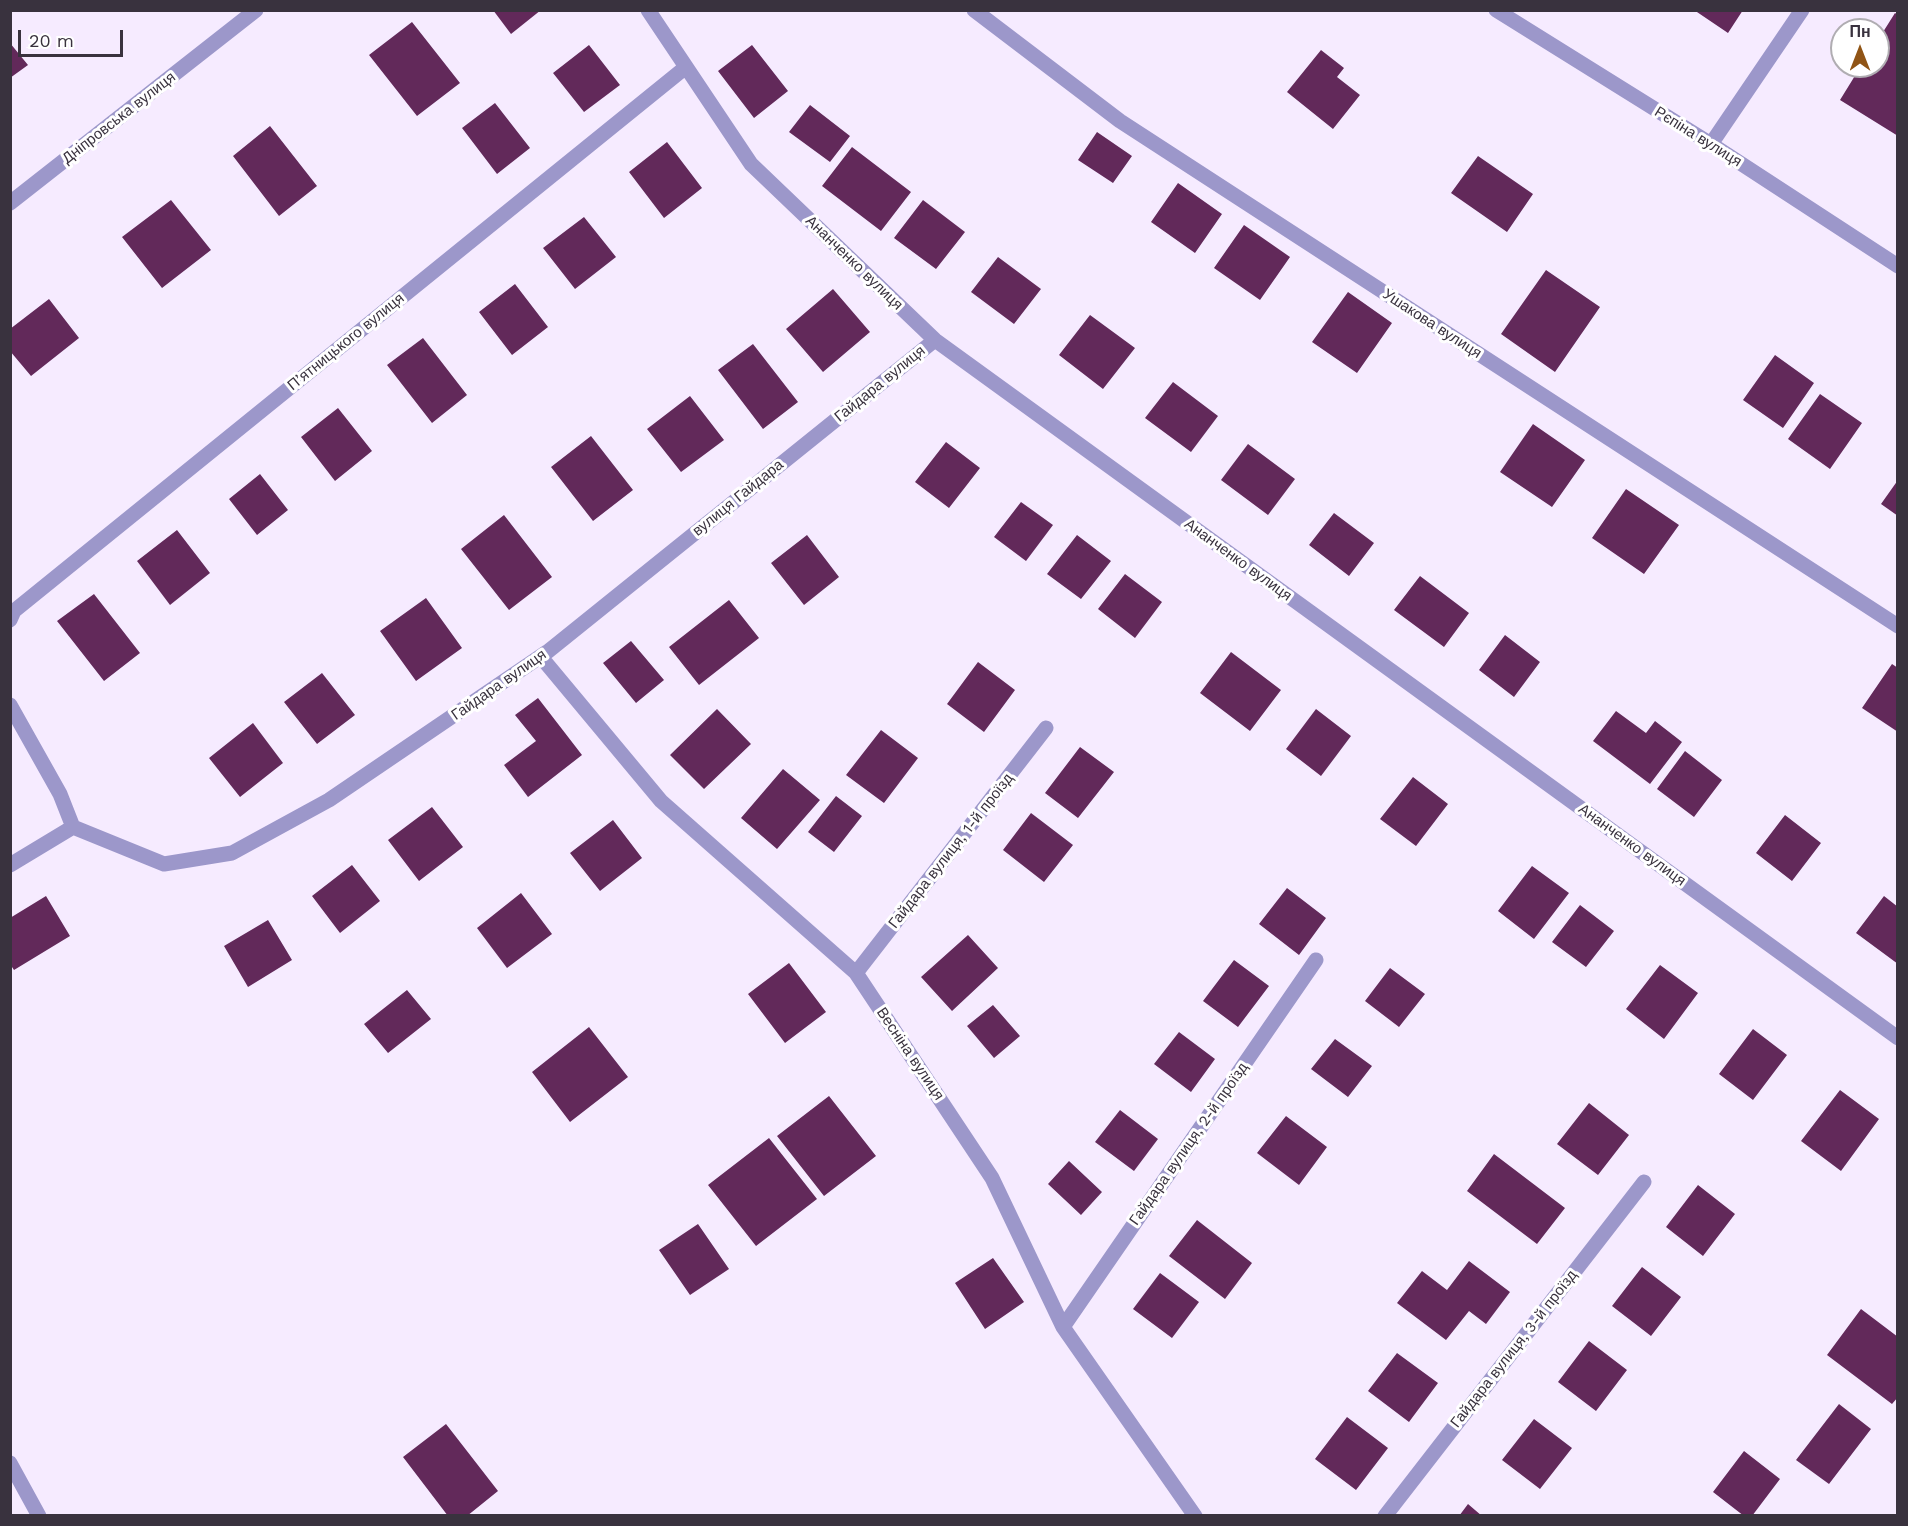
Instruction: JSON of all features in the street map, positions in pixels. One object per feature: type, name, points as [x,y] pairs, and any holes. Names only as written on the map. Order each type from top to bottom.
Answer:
[{"type":"street","name":"Дніпровська вулиця","points":[[10,203],[256,10]]},
{"type":"street","name":"Ананченко вулиця","points":[[648,10],[751,164],[935,340],[1898,1038]]},
{"type":"street","name":"Ушакова вулиця","points":[[974,10],[1119,121],[1898,626]]},
{"type":"street","name":"Рєпіна вулиця","points":[[1496,10],[1711,144],[1898,266]]},
{"type":"street","points":[[1711,144],[1802,10]]},
{"type":"street","name":"П’ятницького вулиця","points":[[10,620],[14,611],[686,67]]},
{"type":"street","name":"вулиця Гайдара","points":[[541,657],[935,340]]},
{"type":"street","name":"Гайдара вулиця","points":[[73,826],[164,864],[232,853],[329,800],[541,657]]},
{"type":"street","name":"Весніна вулиця","points":[[541,657],[661,801],[856,973],[993,1178],[1063,1327],[1196,1515]]},
{"type":"street","points":[[10,705],[60,794],[73,826],[10,865]]},
{"type":"street","name":"Гайдара вулиця, 1-й проїзд","points":[[856,973],[1046,728]]},
{"type":"street","name":"Гайдара вулиця, 2-й проїзд","points":[[1063,1327],[1316,960]]},
{"type":"street","name":"Гайдара вулиця, 3-й проїзд","points":[[1385,1515],[1644,1182]]},
{"type":"street","points":[[10,1463],[39,1515]]},
{"type":"building","points":[[493,10],[541,10],[511,34]]},
{"type":"building","points":[[1694,10],[1743,10],[1728,33]]},
{"type":"building","points":[[1895,13],[1898,15],[1898,136],[1840,100],[1854,78],[1890,78],[1890,21]]},
{"type":"building","points":[[412,22],[460,83],[417,116],[369,55]]},
{"type":"building","points":[[10,43],[28,65],[10,78]]},
{"type":"building","points":[[589,45],[620,85],[584,112],[553,73]]},
{"type":"building","points":[[752,45],[788,91],[754,118],[718,71]]},
{"type":"building","points":[[1321,50],[1344,68],[1337,77],[1360,95],[1333,129],[1287,92]]},
{"type":"building","points":[[495,103],[530,148],[497,174],[462,128]]},
{"type":"building","points":[[810,105],[850,136],[830,162],[789,132]]},
{"type":"building","points":[[270,126],[317,186],[279,216],[233,156]]},
{"type":"building","points":[[1097,132],[1132,156],[1113,183],[1078,160]]},
{"type":"building","points":[[667,142],[702,188],[664,218],[629,172]]},
{"type":"building","points":[[852,147],[911,192],[881,231],[822,186]]},
{"type":"building","points":[[1478,156],[1533,194],[1507,232],[1451,193]]},
{"type":"building","points":[[1178,183],[1222,214],[1195,253],[1151,222]]},
{"type":"building","points":[[171,200],[211,250],[162,288],[122,237]]},
{"type":"building","points":[[923,200],[965,232],[936,269],[894,238]]},
{"type":"building","points":[[584,217],[616,257],[575,289],[543,248]]},
{"type":"building","points":[[1244,225],[1290,257],[1260,300],[1214,268]]},
{"type":"building","points":[[998,257],[1041,289],[1014,324],[971,292]]},
{"type":"building","points":[[1546,270],[1600,307],[1555,372],[1501,334]]},
{"type":"building","points":[[515,284],[548,327],[512,355],[479,312]]},
{"type":"building","points":[[833,289],[870,332],[823,372],[786,329]]},
{"type":"building","points":[[1348,292],[1392,323],[1357,373],[1312,342]]},
{"type":"building","points":[[49,299],[79,338],[31,376],[10,351],[10,329]]},
{"type":"building","points":[[1090,315],[1135,348],[1103,389],[1059,355]]},
{"type":"building","points":[[423,338],[467,395],[432,423],[387,365]]},
{"type":"building","points":[[753,344],[798,402],[763,429],[718,370]]},
{"type":"building","points":[[1775,355],[1814,383],[1783,428],[1743,400]]},
{"type":"building","points":[[1173,382],[1218,416],[1191,452],[1145,418]]},
{"type":"building","points":[[1820,394],[1862,423],[1830,469],[1788,439]]},
{"type":"building","points":[[690,396],[724,440],[681,472],[647,429]]},
{"type":"building","points":[[338,408],[372,451],[335,481],[301,437]]},
{"type":"building","points":[[1533,424],[1585,460],[1552,507],[1500,472]]},
{"type":"building","points":[[591,436],[633,490],[593,521],[551,467]]},
{"type":"building","points":[[946,442],[980,468],[949,508],[915,482]]},
{"type":"building","points":[[1248,444],[1295,479],[1268,515],[1221,480]]},
{"type":"building","points":[[260,474],[288,510],[257,535],[229,499]]},
{"type":"building","points":[[1898,480],[1898,516],[1881,504]]},
{"type":"building","points":[[1626,489],[1679,525],[1644,574],[1592,538]]},
{"type":"building","points":[[1021,502],[1053,525],[1026,561],[994,537]]},
{"type":"building","points":[[1334,513],[1374,543],[1349,576],[1309,545]]},
{"type":"building","points":[[504,515],[552,577],[509,610],[461,549]]},
{"type":"building","points":[[177,530],[210,573],[170,605],[137,561]]},
{"type":"building","points":[[807,535],[839,577],[804,605],[771,563]]},
{"type":"building","points":[[1077,535],[1111,561],[1081,599],[1047,574]]},
{"type":"building","points":[[1125,574],[1162,602],[1135,638],[1098,609]]},
{"type":"building","points":[[1420,576],[1469,613],[1444,647],[1394,610]]},
{"type":"building","points":[[94,594],[140,653],[104,681],[57,621]]},
{"type":"building","points":[[426,598],[462,648],[416,681],[380,631]]},
{"type":"building","points":[[729,600],[759,638],[699,685],[669,647]]},
{"type":"building","points":[[1505,635],[1540,662],[1514,697],[1479,670]]},
{"type":"building","points":[[631,641],[664,680],[636,703],[603,663]]},
{"type":"building","points":[[1231,652],[1281,690],[1250,731],[1200,693]]},
{"type":"building","points":[[978,662],[1015,690],[984,732],[947,704]]},
{"type":"building","points":[[1892,664],[1898,668],[1898,732],[1862,708]]},
{"type":"building","points":[[322,673],[355,715],[317,744],[284,702]]},
{"type":"building","points":[[538,698],[582,755],[528,797],[504,765],[536,741],[515,715]]},
{"type":"building","points":[[717,709],[751,744],[704,789],[670,755]]},
{"type":"building","points":[[1316,709],[1351,736],[1321,776],[1286,749]]},
{"type":"building","points":[[1616,711],[1646,733],[1655,721],[1682,742],[1650,784],[1593,741]]},
{"type":"building","points":[[253,723],[283,763],[240,797],[209,758]]},
{"type":"building","points":[[881,730],[918,758],[884,803],[846,775]]},
{"type":"building","points":[[1080,747],[1114,772],[1078,818],[1045,793]]},
{"type":"building","points":[[1685,751],[1722,780],[1694,817],[1657,789]]},
{"type":"building","points":[[783,769],[820,800],[777,849],[741,818]]},
{"type":"building","points":[[1413,777],[1448,804],[1416,846],[1380,819]]},
{"type":"building","points":[[836,796],[862,816],[834,852],[808,832]]},
{"type":"building","points":[[432,807],[463,847],[419,881],[388,840]]},
{"type":"building","points":[[1031,813],[1073,845],[1044,882],[1003,850]]},
{"type":"building","points":[[1785,815],[1821,843],[1792,881],[1756,853]]},
{"type":"building","points":[[613,820],[642,858],[600,891],[570,853]]},
{"type":"building","points":[[352,865],[380,901],[340,933],[312,896]]},
{"type":"building","points":[[1532,866],[1569,893],[1534,939],[1498,911]]},
{"type":"building","points":[[1287,888],[1326,918],[1299,955],[1259,924]]},
{"type":"building","points":[[521,893],[552,934],[507,968],[477,928]]},
{"type":"building","points":[[46,896],[70,936],[14,970],[10,964],[10,918]]},
{"type":"building","points":[[1884,896],[1898,907],[1898,964],[1856,933]]},
{"type":"building","points":[[1580,905],[1614,931],[1586,967],[1552,942]]},
{"type":"building","points":[[268,920],[292,960],[248,987],[224,946]]},
{"type":"building","points":[[968,935],[998,968],[952,1011],[921,977]]},
{"type":"building","points":[[1234,960],[1269,986],[1238,1027],[1203,1001]]},
{"type":"building","points":[[789,963],[826,1012],[785,1043],[748,994]]},
{"type":"building","points":[[1660,965],[1698,993],[1664,1039],[1626,1009]]},
{"type":"building","points":[[1390,968],[1425,994],[1399,1027],[1365,1001]]},
{"type":"building","points":[[407,990],[431,1019],[388,1053],[364,1024]]},
{"type":"building","points":[[993,1005],[1020,1036],[994,1058],[967,1026]]},
{"type":"building","points":[[589,1027],[628,1077],[570,1122],[532,1072]]},
{"type":"building","points":[[1753,1029],[1787,1055],[1753,1100],[1719,1074]]},
{"type":"building","points":[[1179,1032],[1215,1059],[1191,1092],[1154,1064]]},
{"type":"building","points":[[1335,1039],[1372,1066],[1348,1097],[1311,1069]]},
{"type":"building","points":[[1840,1090],[1879,1119],[1841,1171],[1801,1141]]},
{"type":"building","points":[[829,1096],[876,1156],[824,1196],[777,1136]]},
{"type":"building","points":[[1589,1103],[1629,1135],[1598,1175],[1557,1144]]},
{"type":"building","points":[[1120,1110],[1158,1139],[1134,1171],[1095,1142]]},
{"type":"building","points":[[1286,1116],[1327,1147],[1299,1185],[1257,1153]]},
{"type":"building","points":[[769,1138],[817,1199],[756,1246],[708,1185]]},
{"type":"building","points":[[1494,1154],[1565,1208],[1537,1244],[1467,1191]]},
{"type":"building","points":[[1069,1161],[1102,1192],[1081,1215],[1048,1184]]},
{"type":"building","points":[[1698,1185],[1735,1214],[1703,1256],[1666,1227]]},
{"type":"building","points":[[1197,1220],[1252,1263],[1225,1299],[1169,1256]]},
{"type":"building","points":[[698,1224],[729,1269],[690,1295],[659,1250]]},
{"type":"building","points":[[993,1258],[1024,1302],[985,1329],[955,1283]]},
{"type":"building","points":[[1469,1261],[1510,1292],[1486,1324],[1469,1311],[1446,1340],[1397,1303],[1422,1271],[1447,1290]]},
{"type":"building","points":[[1642,1267],[1681,1297],[1651,1336],[1612,1306]]},
{"type":"building","points":[[1160,1273],[1199,1302],[1172,1338],[1133,1309]]},
{"type":"building","points":[[1861,1309],[1898,1337],[1898,1397],[1892,1404],[1827,1355]]},
{"type":"building","points":[[1589,1341],[1627,1370],[1596,1411],[1558,1382]]},
{"type":"building","points":[[1397,1353],[1438,1383],[1409,1422],[1368,1391]]},
{"type":"building","points":[[1839,1404],[1871,1429],[1829,1484],[1796,1460]]},
{"type":"building","points":[[1347,1417],[1388,1448],[1356,1490],[1315,1459]]},
{"type":"building","points":[[1534,1419],[1572,1448],[1540,1489],[1502,1460]]},
{"type":"building","points":[[446,1424],[498,1491],[467,1516],[448,1516],[403,1457]]},
{"type":"building","points":[[1744,1451],[1780,1479],[1752,1516],[1744,1516],[1713,1492]]},
{"type":"building","points":[[1468,1504],[1482,1516],[1459,1516]]}]
